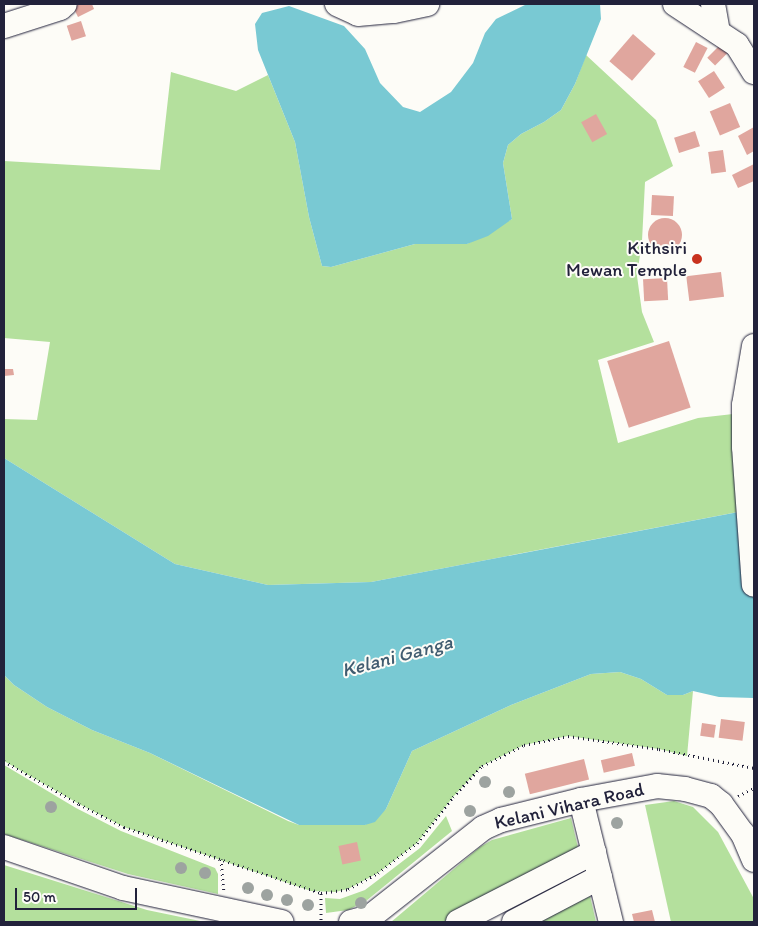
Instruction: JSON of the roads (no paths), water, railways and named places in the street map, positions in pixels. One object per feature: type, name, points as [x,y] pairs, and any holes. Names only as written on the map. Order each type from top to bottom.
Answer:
[{"type":"street","points":[[4,26],[60,8],[65,4]]},
{"type":"street","points":[[337,4],[358,14],[394,11],[427,4]]},
{"type":"street","points":[[675,4],[737,45],[754,72]]},
{"type":"street","points":[[713,4],[718,32]]},
{"type":"street","points":[[754,346],[744,405],[744,447],[754,585]]},
{"type":"street","name":"Kelani Vihara Road","points":[[351,922],[370,918],[443,857],[483,828],[502,820],[581,800],[657,786],[685,789],[711,796],[721,804],[742,834],[754,860]]},
{"type":"street","points":[[581,800],[611,922]]},
{"type":"street","points":[[4,846],[124,888],[229,916],[270,921]]},
{"type":"street","points":[[458,922],[594,852]]},
{"type":"street","points":[[514,922],[600,877]]},
{"type":"water","points":[[527,4],[600,4],[601,19],[575,84],[561,110],[544,122],[521,134],[508,145],[503,163],[512,219],[488,236],[467,244],[415,244],[331,267],[322,266],[309,217],[295,142],[258,50],[255,24],[262,13],[289,6],[344,26],[365,49],[380,83],[403,107],[420,112],[451,92],[473,63],[485,33],[496,19]]},
{"type":"water","name":"Kelani Ganga","points":[[4,458],[175,564],[268,585],[371,582],[754,509],[754,698],[719,697],[693,691],[683,695],[667,695],[641,679],[620,672],[591,674],[511,705],[412,751],[386,809],[375,822],[365,825],[299,825],[150,753],[92,730],[47,707],[14,685],[4,675]]},
{"type":"place","name":"Kithsiri Mewan Temple","points":[[697,259]]}]
